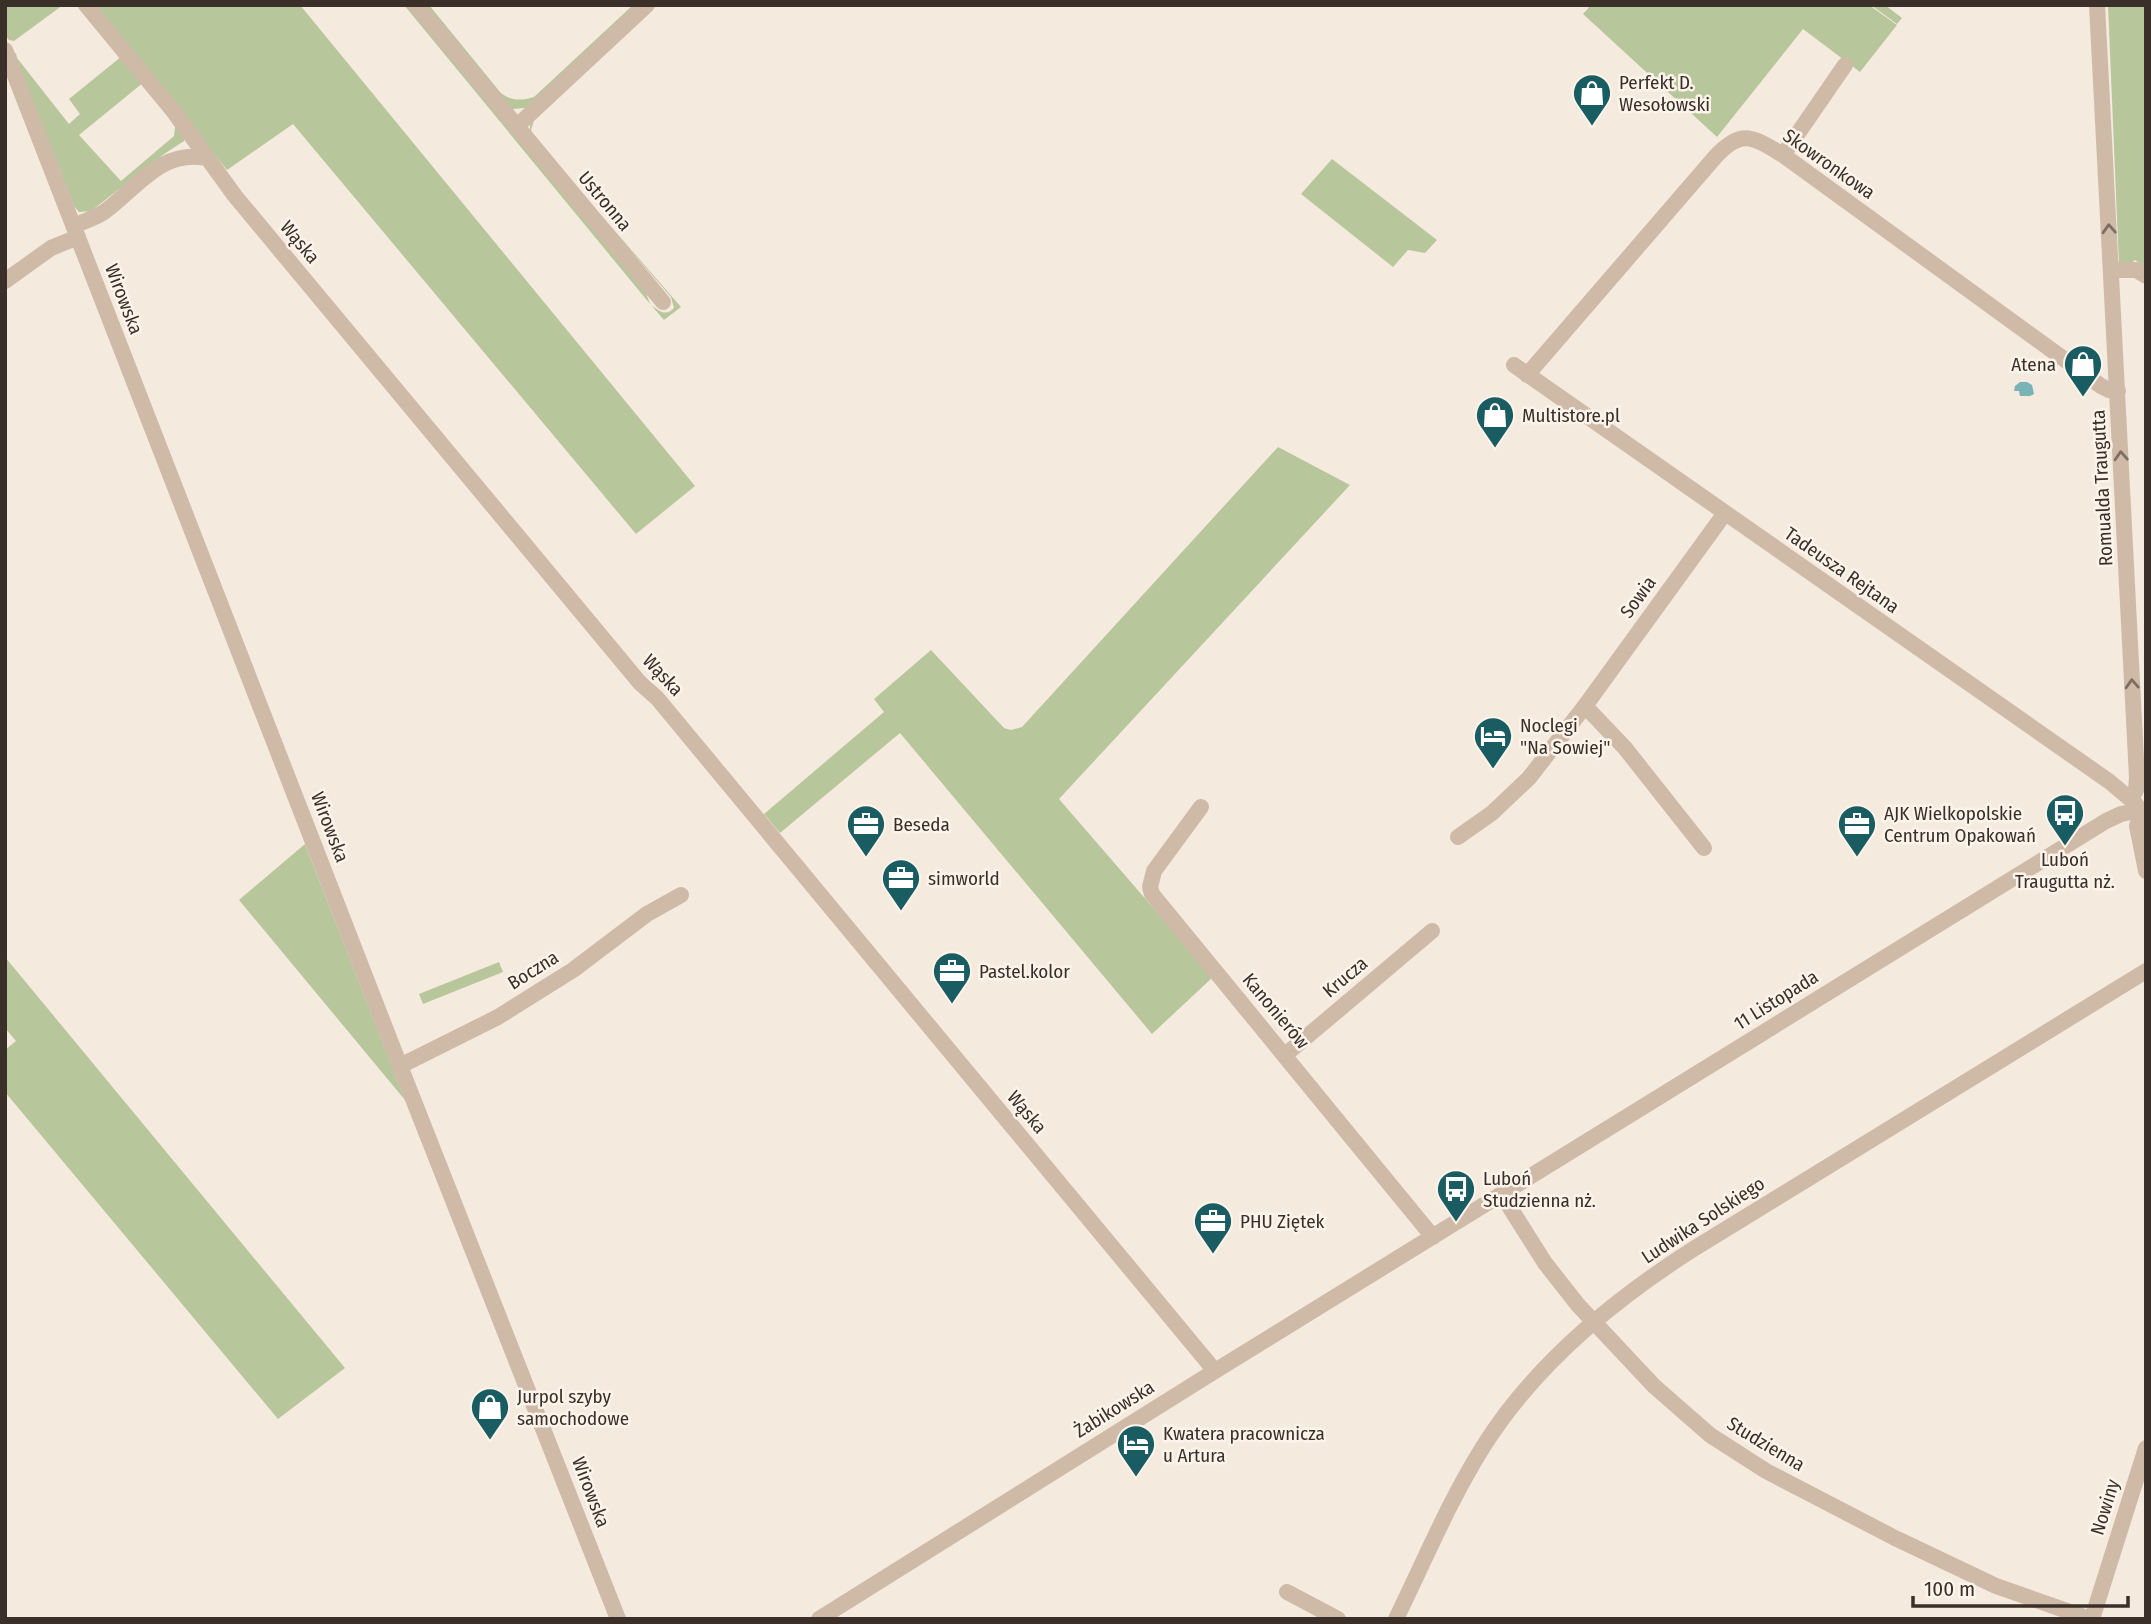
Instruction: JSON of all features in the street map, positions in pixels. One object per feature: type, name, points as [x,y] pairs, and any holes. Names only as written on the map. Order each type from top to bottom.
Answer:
[{"type":"street","name":"Wąska","points":[[86,5],[174,111],[235,196],[587,620],[640,683],[657,698],[1215,1371]]},
{"type":"street","name":"Ustronna","points":[[416,5],[663,302]]},
{"type":"street","points":[[516,127],[647,5]]},
{"type":"street","name":"Romualda Traugutta","points":[[2097,5],[2137,778],[2136,790],[2131,799]]},
{"type":"street","name":"Wirowska","points":[[5,50],[618,1619]]},
{"type":"street","points":[[1783,155],[1845,65]]},
{"type":"street","name":"Skowronkowa","points":[[1521,370],[1730,142],[1745,137],[1755,139],[1783,155],[2101,386],[2118,391]]},
{"type":"street","points":[[5,281],[102,214],[165,162],[181,156],[206,158]]},
{"type":"street","points":[[2111,270],[2136,270],[2146,276]]},
{"type":"street","name":"Tadeusza Rejtana","points":[[1521,370],[2144,810]]},
{"type":"street","name":"Sowia","points":[[1458,837],[1518,790],[1585,706],[1725,513]]},
{"type":"street","points":[[1585,706],[1625,748],[1704,848]]},
{"type":"street","name":"Kanonierów","points":[[1201,807],[1154,871],[1150,887],[1153,894],[1433,1237]]},
{"type":"street","points":[[2144,810],[2138,819],[2138,834],[2146,870]]},
{"type":"street","name":"11 Listopada","points":[[1433,1237],[2106,821],[2129,812],[2144,810]]},
{"type":"street","name":"Boczna","points":[[400,1066],[498,1017],[573,970],[647,914],[681,895]]},
{"type":"street","name":"Krucza","points":[[1285,1055],[1432,931]]},
{"type":"street","name":"Ludwika Solskiego","points":[[1396,1619],[1466,1476],[1489,1437],[1525,1390],[1593,1322],[1650,1278],[1705,1241],[2146,971]]},
{"type":"street","name":"Studzienna","points":[[1502,1195],[1556,1278],[1593,1322],[1676,1406],[1710,1435],[1751,1462],[1879,1530],[1968,1573],[2014,1593],[2091,1619]]},
{"type":"street","name":"Żabikowska","points":[[819,1619],[1433,1237]]},
{"type":"street","name":"Nowiny","points":[[2091,1619],[2146,1448]]},
{"type":"street","points":[[1287,1592],[1338,1619]]},
{"type":"green space","points":[[5,5],[63,5],[14,41],[5,35]]},
{"type":"green space","points":[[92,5],[300,5],[695,486],[636,534],[293,124],[227,170]]},
{"type":"green space","points":[[404,5],[409,5],[644,288],[650,304]]},
{"type":"green space","points":[[421,5],[429,5],[500,92],[520,100],[534,97],[633,5],[640,5],[525,108],[512,109]]},
{"type":"green space","points":[[1591,5],[1869,5],[1897,25],[1860,72],[1803,29],[1717,137],[1583,14]]},
{"type":"green space","points":[[1871,5],[1885,5],[1902,18],[1897,24]]},
{"type":"green space","points":[[2108,5],[2146,5],[2146,268],[2135,260],[2129,265],[2119,265]]},
{"type":"green space","points":[[16,53],[17,58],[69,124],[80,114],[69,99],[122,56],[144,82],[79,135],[121,181],[174,136],[176,119],[185,137],[184,141],[91,211],[79,212],[74,206],[14,54]]},
{"type":"green space","points":[[535,117],[531,130],[533,137],[681,307],[664,320],[651,305],[660,311],[668,312],[674,308],[671,297],[530,135],[530,123]]},
{"type":"green space","points":[[1332,159],[1437,240],[1425,253],[1408,250],[1393,267],[1301,194]]},
{"type":"green space","points":[[1278,447],[1350,485],[1059,799],[1213,977],[1152,1034],[900,733],[780,833],[764,814],[884,712],[874,699],[931,650],[1004,728],[1011,730],[1022,727]]},
{"type":"green space","points":[[305,844],[405,1100],[239,900]]},
{"type":"green space","points":[[5,957],[345,1368],[278,1419],[5,1092],[5,1050],[16,1041],[5,1028]]},
{"type":"green space","points":[[499,962],[503,972],[423,1004],[419,994]]},
{"type":"water","points":[[2020,382],[2032,385],[2034,394],[2020,396],[2019,391],[2014,391]]},
{"type":"place","name":"Perfekt D. Wesołowski","points":[[1592,127]]},
{"type":"place","name":"Atena","points":[[2083,398]]},
{"type":"place","name":"Multistore.pl","points":[[1495,449]]},
{"type":"place","name":"Noclegi \"Na Sowiej\"","points":[[1493,770]]},
{"type":"place","name":"Luboń Traugutta nż.","points":[[2065,847]]},
{"type":"place","name":"Beseda","points":[[866,858]]},
{"type":"place","name":"AJK Wielkopolskie Centrum Opakowań","points":[[1857,858]]},
{"type":"place","name":"simworld","points":[[901,912]]},
{"type":"place","name":"Pastel.kolor","points":[[952,1005]]},
{"type":"place","name":"Luboń Studzienna nż.","points":[[1456,1223]]},
{"type":"place","name":"PHU Ziętek","points":[[1213,1255]]},
{"type":"place","name":"Jurpol szyby samochodowe","points":[[490,1441]]},
{"type":"place","name":"Kwatera pracownicza u Artura","points":[[1136,1478]]}]
